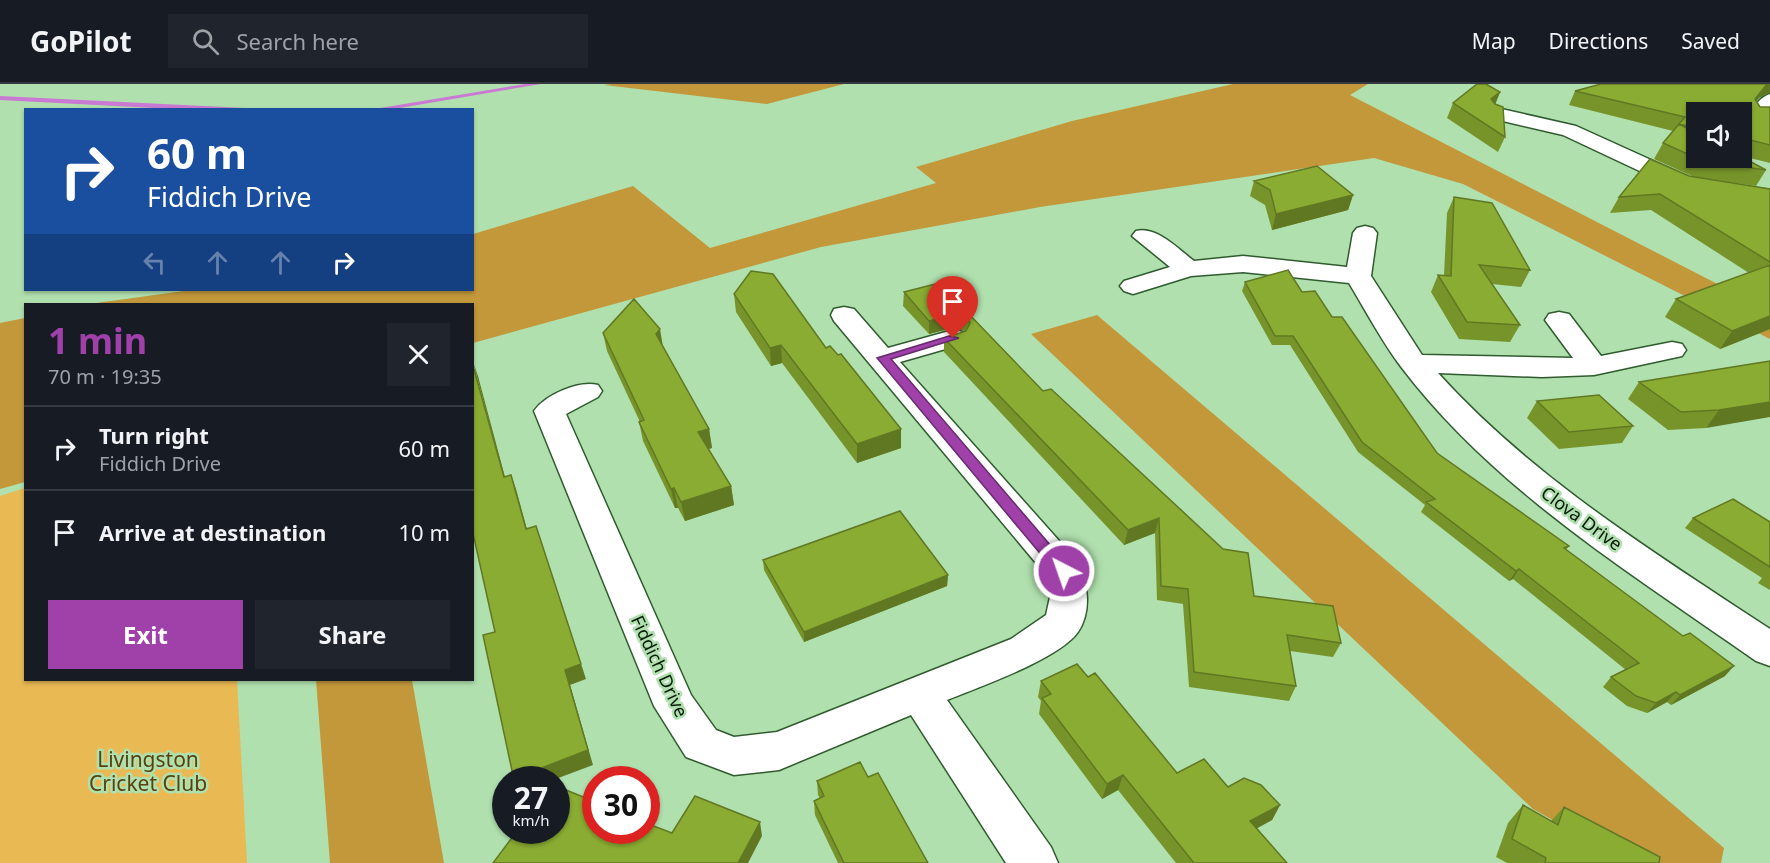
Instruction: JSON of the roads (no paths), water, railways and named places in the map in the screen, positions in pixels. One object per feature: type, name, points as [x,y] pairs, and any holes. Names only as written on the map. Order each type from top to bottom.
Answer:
[{"type":"street","points":[[1497,114],[1576,123],[1688,185],[1770,197]]},
{"type":"street","points":[[1133,286],[1190,269],[1243,264],[1358,276],[1365,233]]},
{"type":"street","points":[[1144,236],[1190,269]]},
{"type":"street","name":"Clova Drive","points":[[1358,276],[1413,363],[1498,454],[1575,516],[1770,650]]},
{"type":"street","name":"Fiddich Drive","points":[[587,391],[549,411],[675,706],[701,744],[734,756],[779,751],[1025,650],[1064,623],[1069,597],[1064,571],[844,315]]},
{"type":"street","points":[[1559,320],[1594,366]]},
{"type":"street","points":[[883,358],[953,338]]},
{"type":"street","points":[[1413,363],[1542,368],[1594,366],[1672,350]]},
{"type":"street","points":[[919,693],[1034,863]]},
{"type":"waterway","points":[[384,108],[538,84]]},
{"type":"waterway","points":[[0,98],[204,108]]},
{"type":"park label","name":"Livingston Cricket Club","points":[[148,771]]}]
